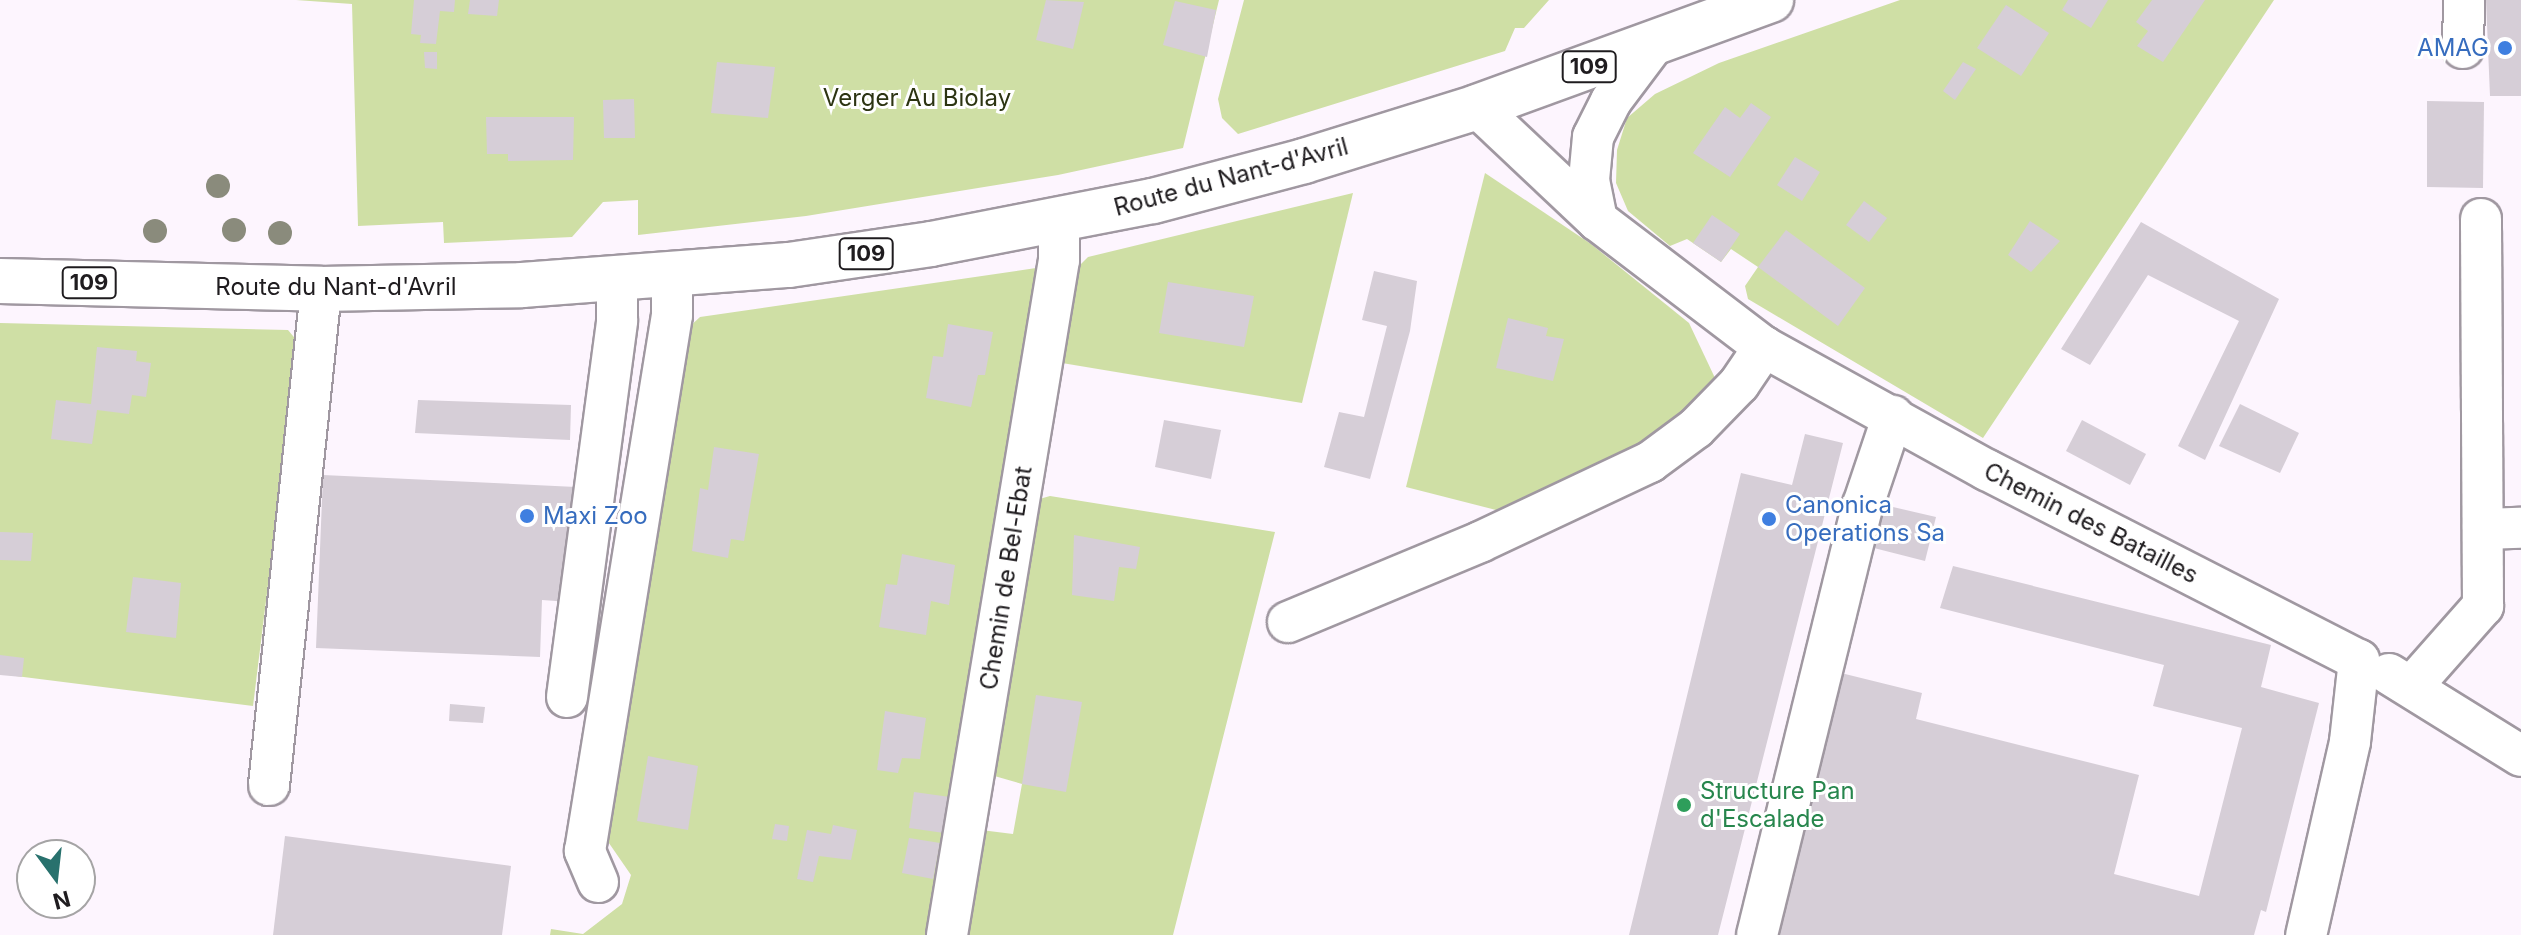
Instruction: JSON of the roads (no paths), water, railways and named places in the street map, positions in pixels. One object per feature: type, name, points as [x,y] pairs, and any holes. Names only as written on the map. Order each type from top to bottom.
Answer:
[{"type":"main road","name":"Route du Nant-d'Avril","points":[[0,281],[321,289],[617,280],[789,265],[1059,220],[1222,184],[1477,107],[1771,0]]},
{"type":"street","points":[[2463,48],[2464,0]]},
{"type":"street","points":[[1597,220],[1589,180],[1593,137],[1611,101],[1653,45]]},
{"type":"street","name":"Chemin des Batailles","points":[[1477,107],[1597,220],[1764,347],[1987,470],[2413,685],[2521,756]]},
{"type":"street","points":[[2413,685],[2483,606],[2502,529],[2481,219]]},
{"type":"street","name":"Chemin de Bel-Ebat","points":[[947,935],[1059,260],[1059,220]]},
{"type":"street","points":[[598,882],[585,851],[672,315],[672,276]]},
{"type":"street","points":[[567,697],[617,320],[617,280]]},
{"type":"street","points":[[269,785],[321,289]]},
{"type":"street","points":[[1288,622],[1480,542],[1650,462],[1696,428],[1739,384],[1764,347]]},
{"type":"street","points":[[1757,935],[1863,505],[1893,416]]},
{"type":"street","points":[[2306,935],[2350,742],[2359,660]]},
{"type":"place","name":"AMAG","points":[[2505,48]]},
{"type":"place","name":"Maxi Zoo","points":[[527,516]]},
{"type":"place","name":"Canonica Operations Sa","points":[[1769,519]]},
{"type":"place","name":"Structure Pan d'Escalade","points":[[1684,805]]},
{"type":"park label","name":"Verger Au Biolay","points":[[917,98]]}]
